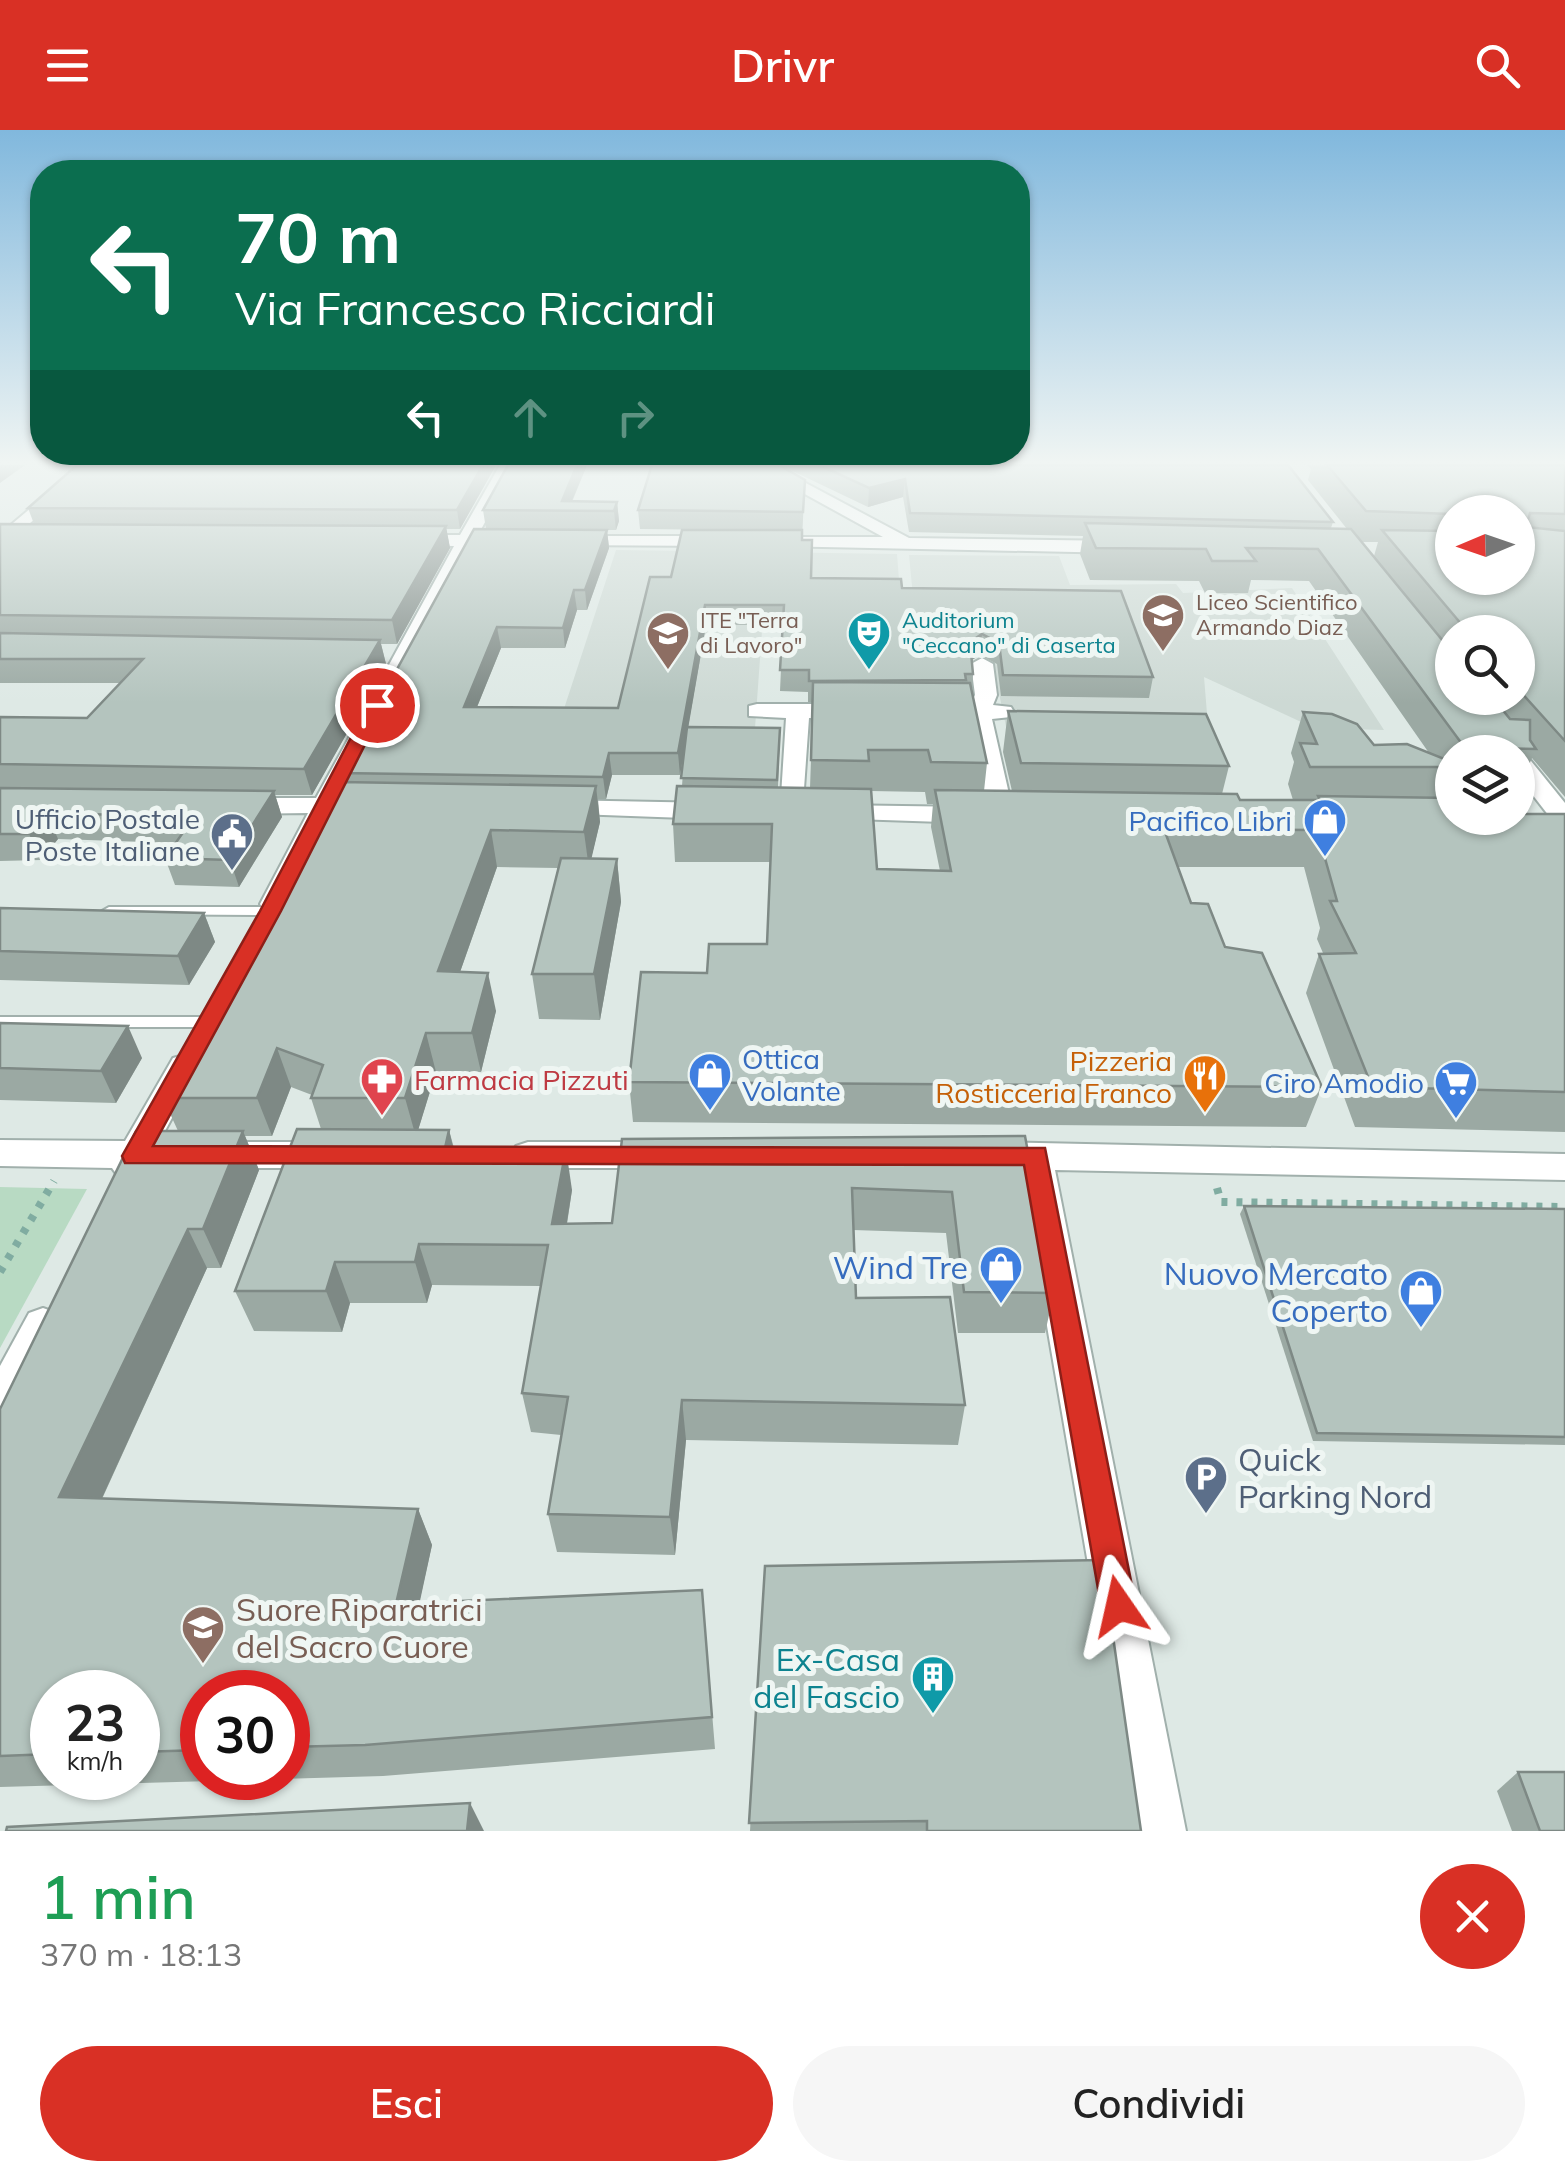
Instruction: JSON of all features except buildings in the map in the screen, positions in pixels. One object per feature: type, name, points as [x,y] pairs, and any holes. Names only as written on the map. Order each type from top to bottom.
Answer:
[{"type":"street","points":[[252,943],[326,804],[394,654],[465,544]]},
{"type":"street","points":[[1035,544],[1136,547]]},
{"type":"street","points":[[798,711],[784,812],[1011,816],[982,664]]},
{"type":"street","points":[[757,711],[870,711]]},
{"type":"street","points":[[906,712],[991,712]]},
{"type":"street","points":[[1535,783],[1565,822]]},
{"type":"street","points":[[216,806],[384,806]]},
{"type":"street","points":[[540,808],[735,811]]},
{"type":"street","points":[[1535,824],[1565,822]]},
{"type":"street","points":[[119,1200],[212,1014]]},
{"type":"street","points":[[0,1154],[369,1155]]},
{"type":"street","points":[[487,1156],[683,1156]]},
{"type":"street","points":[[957,1156],[1565,1167]]},
{"type":"street","points":[[1035,1156],[1160,1831]]},
{"type":"street","points":[[4,1419],[71,1293]]},
{"type":"lane","points":[[96,911],[270,911]]},
{"type":"lane","points":[[0,1022],[212,1014]]},
{"type":"path","points":[[0,1272],[70,1154]]},
{"type":"path","points":[[1208,1159],[1221,1202],[1565,1208]]},
{"type":"shaded area","name":"ITE \"Terra di Lavoro\"","points":[[616,550],[897,554],[903,632],[762,631],[755,728],[559,724]]},
{"type":"shaded area","name":"Liceo Scientifico Armando Diaz","points":[[909,555],[1059,556],[1070,585],[1176,584],[1183,593],[1292,588],[1384,730],[1314,728],[1204,677],[1209,738],[1008,736],[986,631],[916,628]]},
{"type":"green space","points":[[0,1187],[87,1189],[0,1348]]},
{"type":"place","name":"Liceo Scientifico Armando Diaz","points":[[1163,653]]},
{"type":"place","name":"ITE \"Terra di Lavoro\"","points":[[668,671]]},
{"type":"place","name":"Auditorium \"Ceccano\" di Caserta","points":[[869,671]]},
{"type":"place","name":"Pacifico Libri","points":[[1325,858]]},
{"type":"place","name":"Ufficio Postale Poste Italiane","points":[[232,872]]},
{"type":"place","name":"Ottica Volante","points":[[710,1112]]},
{"type":"place","name":"Pizzeria Rosticceria Franco","points":[[1205,1114]]},
{"type":"place","name":"Farmacia Pizzuti","points":[[382,1117]]},
{"type":"place","name":"Ciro Amodio","points":[[1456,1120]]},
{"type":"place","name":"Wind Tre","points":[[1001,1305]]},
{"type":"place","name":"Nuovo Mercato Coperto","points":[[1421,1329]]},
{"type":"place","name":"Quick Parking Nord","points":[[1206,1515]]},
{"type":"place","name":"Suore Riparatrici del Sacro Cuore","points":[[203,1665]]},
{"type":"place","name":"Ex-Casa del Fascio","points":[[933,1715]]},
{"type":"route","points":[[377,705],[270,911],[135,1156],[1035,1156],[1119,1606]]}]
